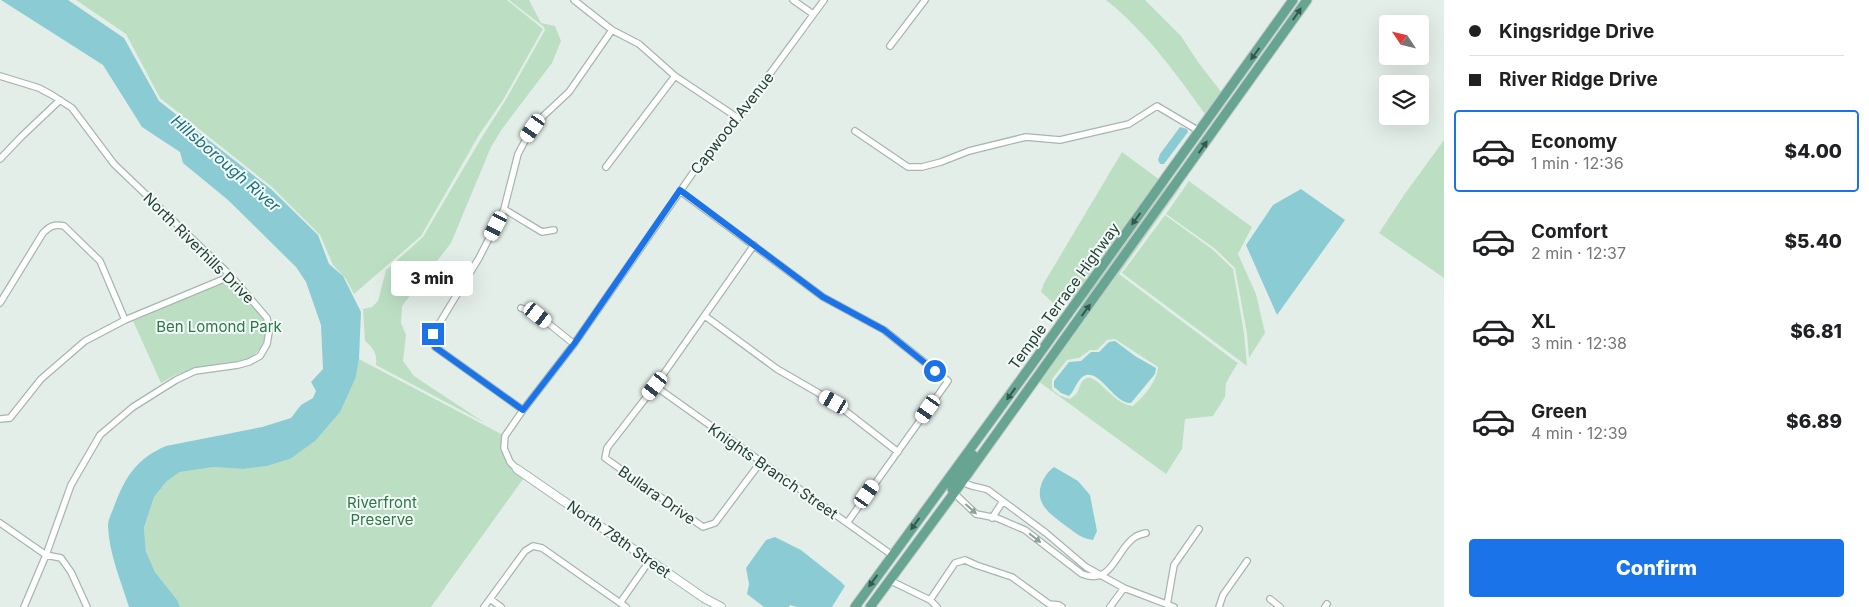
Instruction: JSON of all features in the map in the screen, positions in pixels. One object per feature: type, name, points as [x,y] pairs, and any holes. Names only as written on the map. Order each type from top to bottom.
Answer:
[{"type":"main road","name":"Temple Terrace Highway","points":[[854,607],[983,432],[1293,0]]},
{"type":"main road","name":"Temple Terrace Highway","points":[[870,607],[1057,350],[1307,0]]},
{"type":"main road","points":[[1165,179],[1175,186]]},
{"type":"main road","points":[[1047,343],[1057,350]]},
{"type":"main road","points":[[954,493],[952,486],[976,451],[983,432]]},
{"type":"main road","points":[[892,555],[902,562]]},
{"type":"street","points":[[574,0],[612,30],[639,44],[676,76],[738,118]]},
{"type":"street","points":[[793,0],[813,14]]},
{"type":"street","name":"Capwood Avenue","points":[[517,469],[510,462],[504,448],[505,436],[574,344],[680,190],[697,167],[717,146],[824,0]]},
{"type":"street","points":[[890,46],[925,0]]},
{"type":"street","points":[[523,410],[435,347],[433,334],[479,258],[504,209],[518,154],[527,137],[539,120],[569,92],[612,30]]},
{"type":"street","name":"North Riverhills Drive","points":[[0,76],[39,88],[72,108],[114,164],[232,276],[267,318],[269,332],[267,344],[260,356],[238,366],[195,371],[176,380],[134,407],[100,436],[71,485],[46,555],[24,607]]},
{"type":"street","points":[[606,167],[676,76]]},
{"type":"street","points":[[0,159],[60,100]]},
{"type":"street","points":[[855,131],[908,167],[926,166],[969,151],[1026,138],[1060,140],[1129,124],[1157,106],[1199,131]]},
{"type":"street","points":[[680,190],[823,297],[884,330],[948,381],[847,523]]},
{"type":"street","points":[[504,209],[542,232],[554,230]]},
{"type":"street","points":[[0,303],[44,234],[50,226],[57,225],[64,226],[100,261],[126,320]]},
{"type":"street","name":"Bullara Drive","points":[[754,245],[655,386],[607,448],[605,458],[703,527],[716,523],[760,463]]},
{"type":"street","points":[[0,419],[10,418],[41,379],[85,341],[126,320],[232,276]]},
{"type":"street","points":[[521,308],[538,315],[574,344]]},
{"type":"street","points":[[705,316],[777,369],[834,402],[898,452]]},
{"type":"street","name":"Knights Branch Street","points":[[655,386],[760,463],[892,555]]},
{"type":"street","name":"North 78th Street","points":[[517,469],[704,598],[721,607]]},
{"type":"street","points":[[962,481],[971,487],[982,487],[988,490],[1046,533],[1071,555],[1100,575],[1124,588],[1170,606],[1174,565],[1199,529]]},
{"type":"street","points":[[954,493],[976,514],[1010,523],[1025,530],[1082,574],[1091,578],[1109,570],[1128,543],[1136,536],[1146,533]]},
{"type":"street","points":[[992,518],[1003,501]]},
{"type":"street","points":[[0,523],[46,555],[61,558],[71,572],[87,607]]},
{"type":"street","points":[[484,607],[525,551],[528,548],[538,546],[626,607]]},
{"type":"street","points":[[620,603],[650,560]]},
{"type":"street","points":[[930,600],[955,563],[966,560],[1012,577],[1049,606],[1059,605],[1062,607]]},
{"type":"street","points":[[1219,607],[1223,595],[1246,561]]},
{"type":"street","points":[[889,580],[930,600],[937,607]]},
{"type":"street","points":[[1110,607],[1124,588]]},
{"type":"street","points":[[490,599],[501,607]]},
{"type":"street","points":[[1270,599],[1280,607]]},
{"type":"green space","points":[[76,0],[507,0],[543,29],[503,100],[479,135],[421,236],[354,294],[346,279],[333,265],[320,235],[272,187],[160,98],[126,34]]},
{"type":"green space","points":[[509,0],[529,0],[541,23],[555,26],[561,41],[552,63],[502,129],[491,147],[451,243],[402,306],[401,323],[406,335],[403,361],[414,376],[485,423],[376,365],[374,352],[365,341],[363,309],[372,307],[378,301],[386,270],[423,237],[505,101],[545,30],[544,27]]},
{"type":"green space","points":[[1106,0],[1145,0],[1181,36],[1222,93],[1209,111],[1205,114],[1147,39],[1121,12]]},
{"type":"green space","points":[[1444,140],[1444,278],[1379,233]]},
{"type":"green space","points":[[1122,152],[1160,180],[1073,302],[1068,299],[1060,309],[1041,292],[1044,283]]},
{"type":"green space","points":[[1189,181],[1252,227],[1238,254],[1256,294],[1265,333],[1249,358],[1247,334],[1235,268],[1214,248],[1166,214]]},
{"type":"green space","points":[[1166,184],[1170,187],[1082,309],[1078,306]]},
{"type":"green space","points":[[1178,187],[1180,188],[1119,274],[1239,364],[1237,364],[1226,383],[1225,397],[1213,416],[1185,419],[1182,449],[1166,474],[1038,381]],"holes":[[[1115,339],[1158,367],[1152,384],[1133,406],[1119,401],[1091,378],[1083,381],[1076,394],[1070,399],[1059,395],[1052,389],[1052,379],[1067,360],[1079,358],[1090,350],[1097,350],[1107,340]]]},
{"type":"green space","points":[[1165,215],[1212,249],[1233,269],[1244,333],[1247,366],[1122,273]]},
{"type":"green space","name":"Ben Lomond Park","points":[[225,282],[233,283],[262,317],[265,336],[261,347],[252,357],[246,360],[191,370],[161,383],[133,321]]},
{"type":"green space","name":"Riverfront Preserve","points":[[359,359],[505,436],[510,462],[526,475],[431,607],[180,607],[178,601],[155,572],[146,553],[144,528],[154,497],[167,481],[180,472],[214,467],[243,469],[267,466],[290,459],[356,377]]},
{"type":"water","name":"Hillsborough River","points":[[1,0],[68,0],[124,38],[159,101],[271,189],[318,235],[329,264],[343,276],[361,312],[359,359],[356,377],[340,412],[315,441],[290,459],[267,466],[243,469],[214,467],[180,472],[167,481],[154,497],[144,528],[146,552],[155,572],[178,601],[180,607],[129,607],[113,557],[108,526],[124,484],[140,462],[166,446],[262,427],[291,418],[301,405],[313,398],[316,391],[311,382],[323,369],[321,325],[306,282],[296,267],[228,200],[183,163],[180,152],[142,127],[103,65]]},
{"type":"water","points":[[1180,127],[1187,129],[1188,132],[1164,164],[1160,164],[1158,160],[1160,154]]},
{"type":"water","points":[[1301,189],[1345,220],[1277,315],[1246,245],[1273,205]]},
{"type":"water","points":[[1115,341],[1135,356],[1156,368],[1155,374],[1131,403],[1119,398],[1092,375],[1086,375],[1080,379],[1069,396],[1061,393],[1054,387],[1054,381],[1069,362],[1081,361],[1091,352],[1099,352],[1109,342]]},
{"type":"water","points":[[1054,467],[1078,481],[1090,495],[1097,531],[1093,540],[1075,533],[1053,516],[1043,505],[1040,495],[1041,484]]},
{"type":"water","points":[[775,537],[801,550],[845,586],[832,607],[797,607],[790,605],[789,607],[764,607],[747,594],[749,584],[746,568],[766,540]]},
{"type":"route","points":[[433,334],[435,347],[523,410],[574,344],[680,190],[823,297],[884,330],[935,371]]}]
